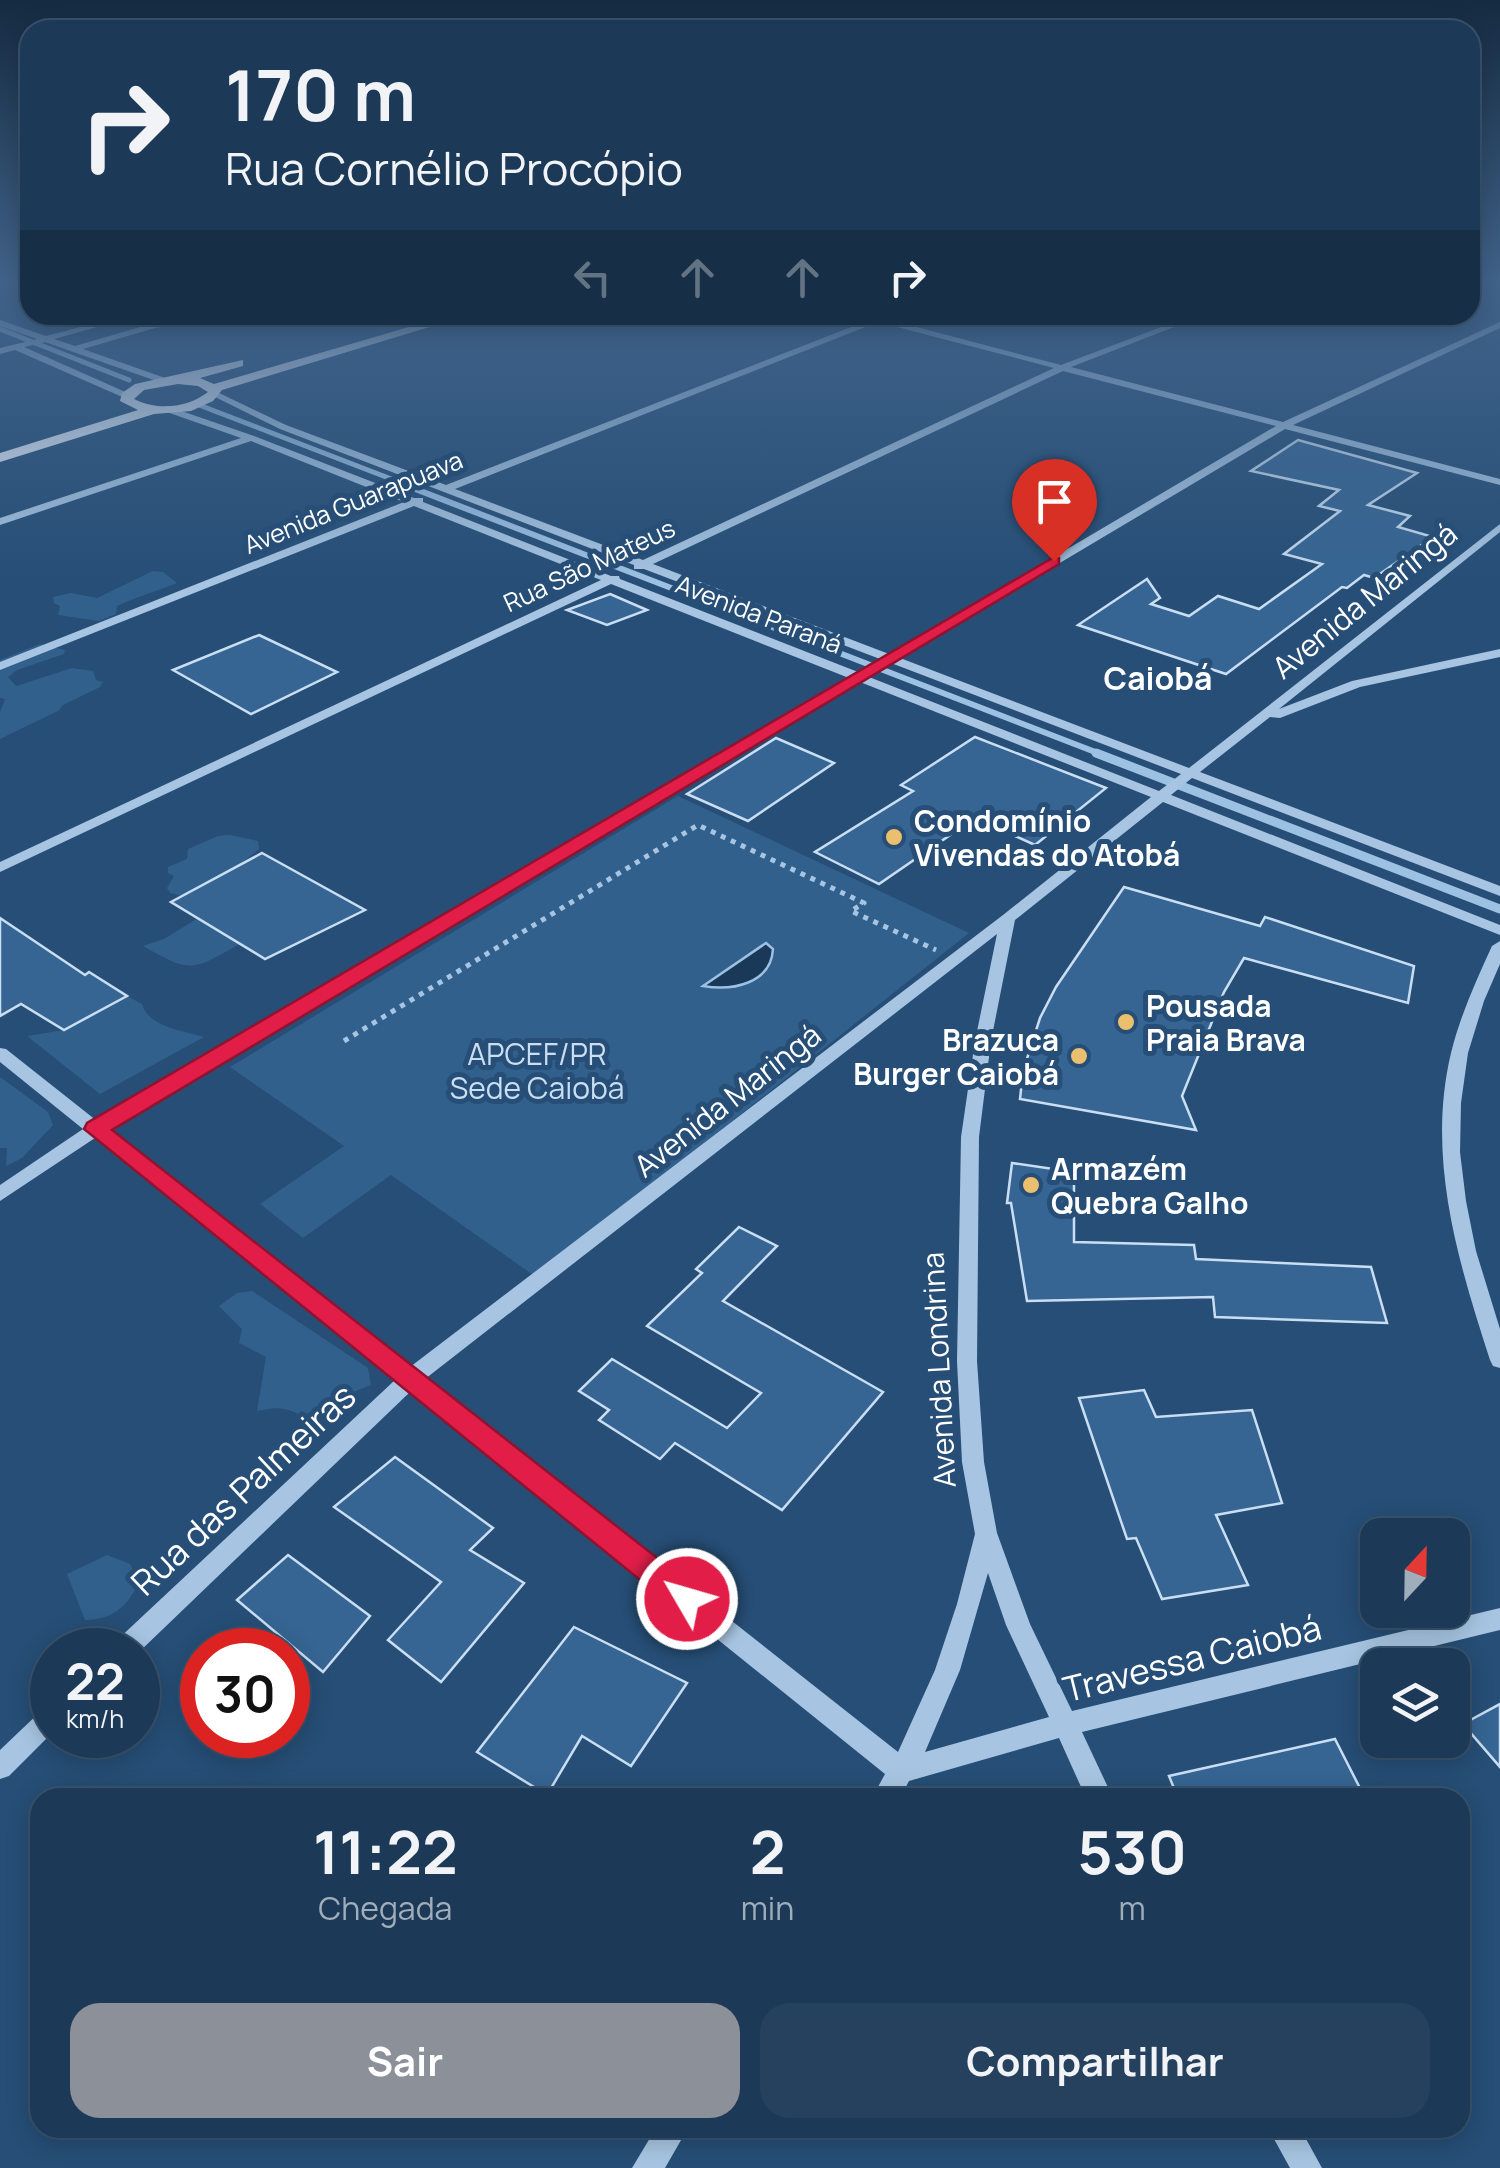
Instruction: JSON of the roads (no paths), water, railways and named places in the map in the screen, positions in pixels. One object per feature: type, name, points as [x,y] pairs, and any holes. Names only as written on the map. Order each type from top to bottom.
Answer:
[{"type":"main road","points":[[0,442],[127,399],[140,387],[157,383]]},
{"type":"main road","points":[[203,383],[214,391]]},
{"type":"main road","points":[[0,458],[160,409],[197,404],[214,391],[240,383]]},
{"type":"main road","points":[[127,399],[160,409]]},
{"type":"street","points":[[95,383],[127,399]]},
{"type":"street","name":"Avenida Guarapuava","points":[[0,666],[714,383]]},
{"type":"street","name":"Rua São Mateus","points":[[0,868],[1029,383]]},
{"type":"street","points":[[1119,383],[1500,482]]},
{"type":"street","points":[[0,1194],[96,1129],[1282,426],[1374,383]]},
{"type":"street","name":"Avenida Paraná","points":[[214,391],[283,427],[443,490],[1500,891]]},
{"type":"street","name":"Avenida Paraná","points":[[160,409],[251,438],[417,501],[1500,930]]},
{"type":"street","points":[[0,522],[283,427]]},
{"type":"street","name":"Avenida Maringá","points":[[410,1379],[1008,918],[1500,527]]},
{"type":"street","points":[[1244,732],[1293,706],[1356,684],[1500,653]]},
{"type":"street","points":[[1326,666],[1332,677],[1356,684]]},
{"type":"street","name":"Avenida Londrina","points":[[1008,918],[980,1060],[970,1137],[967,1361],[973,1462],[986,1533],[1018,1625],[1095,1788]]},
{"type":"street","points":[[1500,946],[1483,979],[1456,1063],[1448,1132],[1463,1235],[1500,1360]]},
{"type":"street","points":[[0,1053],[902,1771]]},
{"type":"street","name":"Rua das Palmeiras","points":[[147,1628],[410,1379]]},
{"type":"street","points":[[891,1788],[937,1705],[966,1619],[986,1533]]},
{"type":"street","name":"Travessa Caiobá","points":[[902,1771],[1064,1726],[1500,1618]]},
{"type":"street","points":[[0,1767],[30,1738]]},
{"type":"street","points":[[647,2168],[666,2138]]},
{"type":"street","points":[[1288,2138],[1308,2168]]},
{"type":"waterway","points":[[199,405],[412,487]]},
{"type":"waterway","points":[[405,485],[1103,755]]},
{"type":"waterway","points":[[1096,753],[1500,909]]},
{"type":"place","name":"Condomínio Vivendas do Atobá","points":[[894,837]]},
{"type":"place","name":"Pousada Praia Brava","points":[[1126,1022]]},
{"type":"place","name":"Brazuca Burger Caiobá","points":[[1079,1056]]},
{"type":"place","name":"Armazém Quebra Galho","points":[[1031,1185]]},
{"type":"district","name":"Caiobá","points":[[1158,678]]},
{"type":"park label","name":"APCEF/PR Sede Caiobá","points":[[537,1070]]}]
